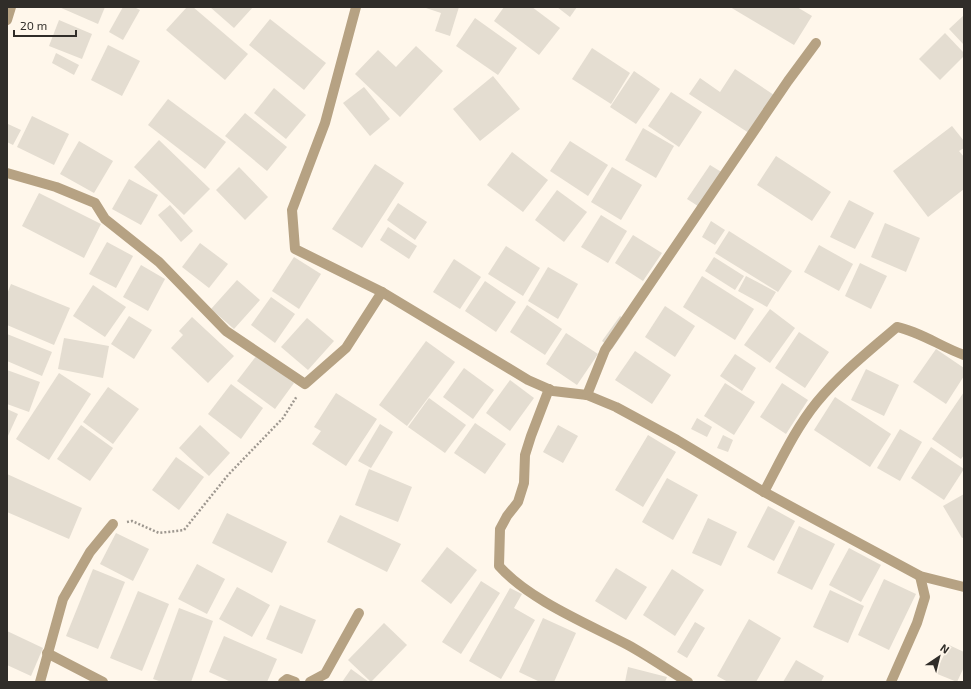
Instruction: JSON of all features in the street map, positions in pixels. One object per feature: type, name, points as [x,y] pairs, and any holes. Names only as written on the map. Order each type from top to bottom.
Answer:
[{"type":"street","points":[[7,20],[12,7]]},
{"type":"street","points":[[356,7],[325,123],[292,210],[295,249],[382,292],[517,373],[549,389],[587,395],[616,407],[677,440],[764,492],[920,576],[964,587]]},
{"type":"street","points":[[587,395],[605,350],[788,81],[816,44]]},
{"type":"street","points":[[7,173],[56,187],[95,203],[104,219],[159,262],[226,331],[305,384],[346,348],[382,292]]},
{"type":"street","points":[[764,492],[792,439],[816,403],[853,364],[897,327],[911,330],[949,350],[964,355]]},
{"type":"street","points":[[549,389],[527,449],[524,483],[518,502],[507,516],[500,529],[499,566],[510,578],[561,611],[629,646],[688,682]]},
{"type":"street","points":[[40,682],[63,599],[90,552],[113,524]]},
{"type":"street","points":[[891,682],[917,623],[925,597],[920,576]]},
{"type":"street","points":[[310,682],[325,674],[358,613]]},
{"type":"street","points":[[47,653],[103,682]]},
{"type":"street","points":[[283,682],[287,679],[295,682]]},
{"type":"path","points":[[113,524],[132,521],[159,533],[184,530],[228,475],[283,418],[305,384]]},
{"type":"building","points":[[59,7],[105,7],[98,24]]},
{"type":"building","points":[[123,7],[134,7],[140,10],[123,40],[109,32]]},
{"type":"building","points":[[187,7],[193,7],[248,54],[225,80],[166,30]]},
{"type":"building","points":[[210,7],[253,7],[234,28]]},
{"type":"building","points":[[423,7],[459,7],[450,36],[435,31],[441,13]]},
{"type":"building","points":[[504,7],[532,7],[560,28],[539,55],[494,21]]},
{"type":"building","points":[[557,7],[577,7],[570,17]]},
{"type":"building","points":[[730,7],[797,7],[812,16],[794,45]]},
{"type":"building","points":[[964,15],[964,45],[949,29]]},
{"type":"building","points":[[475,18],[517,48],[498,75],[456,46]]},
{"type":"building","points":[[270,19],[326,63],[304,90],[249,45]]},
{"type":"building","points":[[59,20],[92,34],[82,59],[49,46]]},
{"type":"building","points":[[945,33],[964,53],[964,56],[940,80],[919,59]]},
{"type":"building","points":[[108,45],[140,61],[122,96],[91,80]]},
{"type":"building","points":[[416,46],[443,71],[400,117],[355,74],[378,50],[396,67]]},
{"type":"building","points":[[592,48],[630,73],[611,104],[572,79]]},
{"type":"building","points":[[56,53],[79,65],[74,75],[52,63]]},
{"type":"building","points":[[735,69],[777,97],[752,135],[689,94],[700,78],[720,92]]},
{"type":"building","points":[[634,71],[660,89],[636,124],[610,107]]},
{"type":"building","points":[[493,76],[520,109],[480,141],[453,109]]},
{"type":"building","points":[[364,87],[390,119],[370,136],[343,103]]},
{"type":"building","points":[[274,88],[306,115],[286,139],[254,113]]},
{"type":"building","points":[[671,92],[702,112],[679,147],[648,126]]},
{"type":"building","points":[[168,99],[226,142],[205,169],[148,125]]},
{"type":"building","points":[[245,113],[287,147],[267,171],[225,136]]},
{"type":"building","points":[[32,116],[69,134],[54,165],[17,147]]},
{"type":"building","points":[[8,124],[21,130],[13,145],[7,142]]},
{"type":"building","points":[[952,126],[964,141],[964,148],[959,151],[964,157],[964,189],[928,217],[893,171]]},
{"type":"building","points":[[643,128],[674,146],[656,178],[625,160]]},
{"type":"building","points":[[159,140],[210,189],[184,215],[134,167]]},
{"type":"building","points":[[79,141],[113,161],[94,193],[60,174]]},
{"type":"building","points":[[570,141],[608,165],[588,196],[550,171]]},
{"type":"building","points":[[512,152],[548,180],[523,212],[487,185]]},
{"type":"building","points":[[776,156],[831,192],[812,221],[757,185]]},
{"type":"building","points":[[375,164],[404,183],[362,248],[332,229]]},
{"type":"building","points":[[710,165],[723,173],[701,208],[687,199]]},
{"type":"building","points":[[239,167],[268,197],[245,220],[216,190]]},
{"type":"building","points":[[612,167],[642,185],[621,220],[591,202]]},
{"type":"building","points":[[129,179],[158,195],[141,225],[112,209]]},
{"type":"building","points":[[557,190],[587,212],[564,242],[535,220]]},
{"type":"building","points":[[39,193],[101,224],[84,258],[22,226]]},
{"type":"building","points":[[849,200],[874,213],[855,249],[830,237]]},
{"type":"building","points":[[398,203],[427,222],[415,240],[387,220]]},
{"type":"building","points":[[170,205],[193,231],[181,242],[158,215]]},
{"type":"building","points":[[601,215],[627,231],[608,263],[581,247]]},
{"type":"building","points":[[711,221],[725,230],[715,245],[702,237]]},
{"type":"building","points":[[885,223],[920,238],[906,272],[871,257]]},
{"type":"building","points":[[388,227],[417,246],[409,259],[380,240]]},
{"type":"building","points":[[729,231],[792,271],[778,292],[715,253]]},
{"type":"building","points":[[633,235],[662,253],[643,281],[615,263]]},
{"type":"building","points":[[107,242],[133,256],[116,288],[89,274]]},
{"type":"building","points":[[200,243],[228,264],[209,288],[182,267]]},
{"type":"building","points":[[819,245],[853,264],[839,291],[804,272]]},
{"type":"building","points":[[506,246],[540,268],[523,296],[488,274]]},
{"type":"building","points":[[294,257],[321,274],[299,309],[272,291]]},
{"type":"building","points":[[714,257],[744,276],[735,290],[705,271]]},
{"type":"building","points":[[454,259],[481,277],[460,309],[433,292]]},
{"type":"building","points":[[860,263],[887,276],[871,309],[845,296]]},
{"type":"building","points":[[141,265],[165,279],[148,311],[123,297]]},
{"type":"building","points":[[548,267],[578,284],[558,319],[528,301]]},
{"type":"building","points":[[702,276],[754,309],[735,340],[683,307]]},
{"type":"building","points":[[746,276],[776,292],[767,307],[738,291]]},
{"type":"building","points":[[237,280],[260,300],[234,329],[211,309]]},
{"type":"building","points":[[485,281],[516,302],[496,332],[465,311]]},
{"type":"building","points":[[11,284],[70,308],[54,345],[7,325],[7,294]]},
{"type":"building","points":[[93,285],[126,307],[105,337],[73,316]]},
{"type":"building","points":[[271,297],[295,314],[275,343],[251,325]]},
{"type":"building","points":[[527,305],[562,329],[545,355],[510,332]]},
{"type":"building","points":[[665,306],[695,326],[675,357],[645,337]]},
{"type":"building","points":[[770,309],[795,328],[770,363],[744,345]]},
{"type":"building","points":[[129,316],[152,330],[134,359],[111,344]]},
{"type":"building","points":[[620,316],[630,323],[612,349],[602,341]]},
{"type":"building","points":[[192,317],[234,356],[208,383],[171,348],[183,335],[179,331]]},
{"type":"building","points":[[307,318],[334,341],[308,370],[281,347]]},
{"type":"building","points":[[799,332],[829,352],[805,388],[775,368]]},
{"type":"building","points":[[566,333],[598,354],[577,385],[546,364]]},
{"type":"building","points":[[7,334],[52,352],[42,376],[7,361]]},
{"type":"building","points":[[64,338],[109,346],[103,378],[58,369]]},
{"type":"building","points":[[426,341],[455,362],[407,426],[379,405]]},
{"type":"building","points":[[936,349],[964,368],[964,376],[946,404],[913,382]]},
{"type":"building","points":[[635,351],[671,375],[652,404],[615,380]]},
{"type":"building","points":[[735,354],[756,368],[742,391],[720,376]]},
{"type":"building","points":[[257,355],[294,383],[275,409],[237,381]]},
{"type":"building","points":[[464,368],[494,390],[473,419],[443,397]]},
{"type":"building","points":[[866,369],[899,385],[884,416],[851,400]]},
{"type":"building","points":[[7,370],[40,382],[29,412],[7,404]]},
{"type":"building","points":[[59,373],[91,394],[49,460],[16,439]]},
{"type":"building","points":[[510,380],[534,398],[510,431],[486,413]]},
{"type":"building","points":[[725,383],[755,402],[734,435],[704,416]]},
{"type":"building","points":[[782,383],[808,400],[786,434],[760,417]]},
{"type":"building","points":[[231,384],[263,408],[241,439],[208,414]]},
{"type":"building","points":[[108,387],[139,409],[113,444],[83,422]]},
{"type":"building","points":[[964,392],[964,455],[961,459],[932,439]]},
{"type":"building","points":[[336,393],[377,419],[346,466],[312,444],[321,431],[314,427]]},
{"type":"building","points":[[835,397],[891,434],[870,467],[814,430]]},
{"type":"building","points":[[429,398],[466,425],[445,453],[408,427]]},
{"type":"building","points":[[7,409],[18,414],[7,438]]},
{"type":"building","points":[[697,418],[712,427],[707,437],[691,429]]},
{"type":"building","points":[[475,423],[506,444],[485,474],[454,453]]},
{"type":"building","points":[[380,424],[393,432],[371,468],[358,461]]},
{"type":"building","points":[[81,425],[113,448],[90,481],[57,459]]},
{"type":"building","points":[[200,425],[230,453],[209,476],[179,448]]},
{"type":"building","points":[[558,425],[578,436],[563,463],[543,452]]},
{"type":"building","points":[[900,429],[922,442],[900,481],[877,468]]},
{"type":"building","points":[[648,435],[676,452],[643,507],[615,490]]},
{"type":"building","points":[[723,435],[733,440],[728,452],[717,448]]},
{"type":"building","points":[[931,447],[964,469],[944,500],[911,478]]},
{"type":"building","points":[[176,457],[204,477],[179,510],[152,490]]},
{"type":"building","points":[[369,469],[412,487],[398,522],[355,505]]},
{"type":"building","points":[[7,474],[82,508],[69,539],[7,512]]},
{"type":"building","points":[[667,478],[698,495],[673,540],[642,522]]},
{"type":"building","points":[[964,494],[964,537],[962,538],[943,506]]},
{"type":"building","points":[[768,506],[795,521],[774,561],[747,547]]},
{"type":"building","points":[[227,513],[287,542],[272,573],[212,543]]},
{"type":"building","points":[[340,515],[401,544],[387,572],[327,542]]},
{"type":"building","points":[[708,518],[737,532],[721,566],[692,553]]},
{"type":"building","points":[[799,526],[835,544],[812,590],[777,573]]},
{"type":"building","points":[[116,533],[149,549],[133,581],[100,564]]},
{"type":"building","points":[[447,547],[477,570],[451,604],[421,581]]},
{"type":"building","points":[[849,548],[881,565],[861,602],[829,585]]},
{"type":"building","points":[[197,564],[225,579],[207,614],[178,599]]},
{"type":"building","points":[[616,568],[647,587],[626,620],[595,601]]},
{"type":"building","points":[[93,569],[125,582],[98,649],[66,636]]},
{"type":"building","points":[[672,569],[704,590],[675,636],[643,615]]},
{"type":"building","points":[[884,579],[916,594],[889,650],[858,635]]},
{"type":"building","points":[[481,581],[500,593],[461,654],[442,642]]},
{"type":"building","points":[[237,587],[270,605],[252,637],[219,619]]},
{"type":"building","points":[[510,588],[522,594],[514,608],[535,620],[501,679],[469,661]]},
{"type":"building","points":[[830,590],[864,606],[848,643],[813,627]]},
{"type":"building","points":[[138,591],[169,604],[142,671],[110,658]]},
{"type":"building","points":[[280,605],[316,620],[302,654],[266,639]]},
{"type":"building","points":[[179,608],[213,621],[191,682],[162,682],[153,679]]},
{"type":"building","points":[[543,618],[576,633],[554,682],[540,682],[519,672]]},
{"type":"building","points":[[749,619],[781,638],[756,682],[728,682],[717,676]]},
{"type":"building","points":[[695,622],[705,628],[687,658],[677,652]]},
{"type":"building","points":[[384,623],[407,645],[371,682],[348,660]]},
{"type":"building","points":[[7,631],[43,648],[31,676],[7,665]]},
{"type":"building","points":[[224,636],[277,659],[267,682],[231,682],[209,672]]},
{"type":"building","points":[[949,645],[964,652],[964,667],[957,682],[935,673]]},
{"type":"building","points":[[796,660],[824,676],[821,682],[783,682]]},
{"type":"building","points":[[628,667],[667,677],[665,682],[625,682]]},
{"type":"building","points":[[351,669],[369,682],[342,682]]}]
